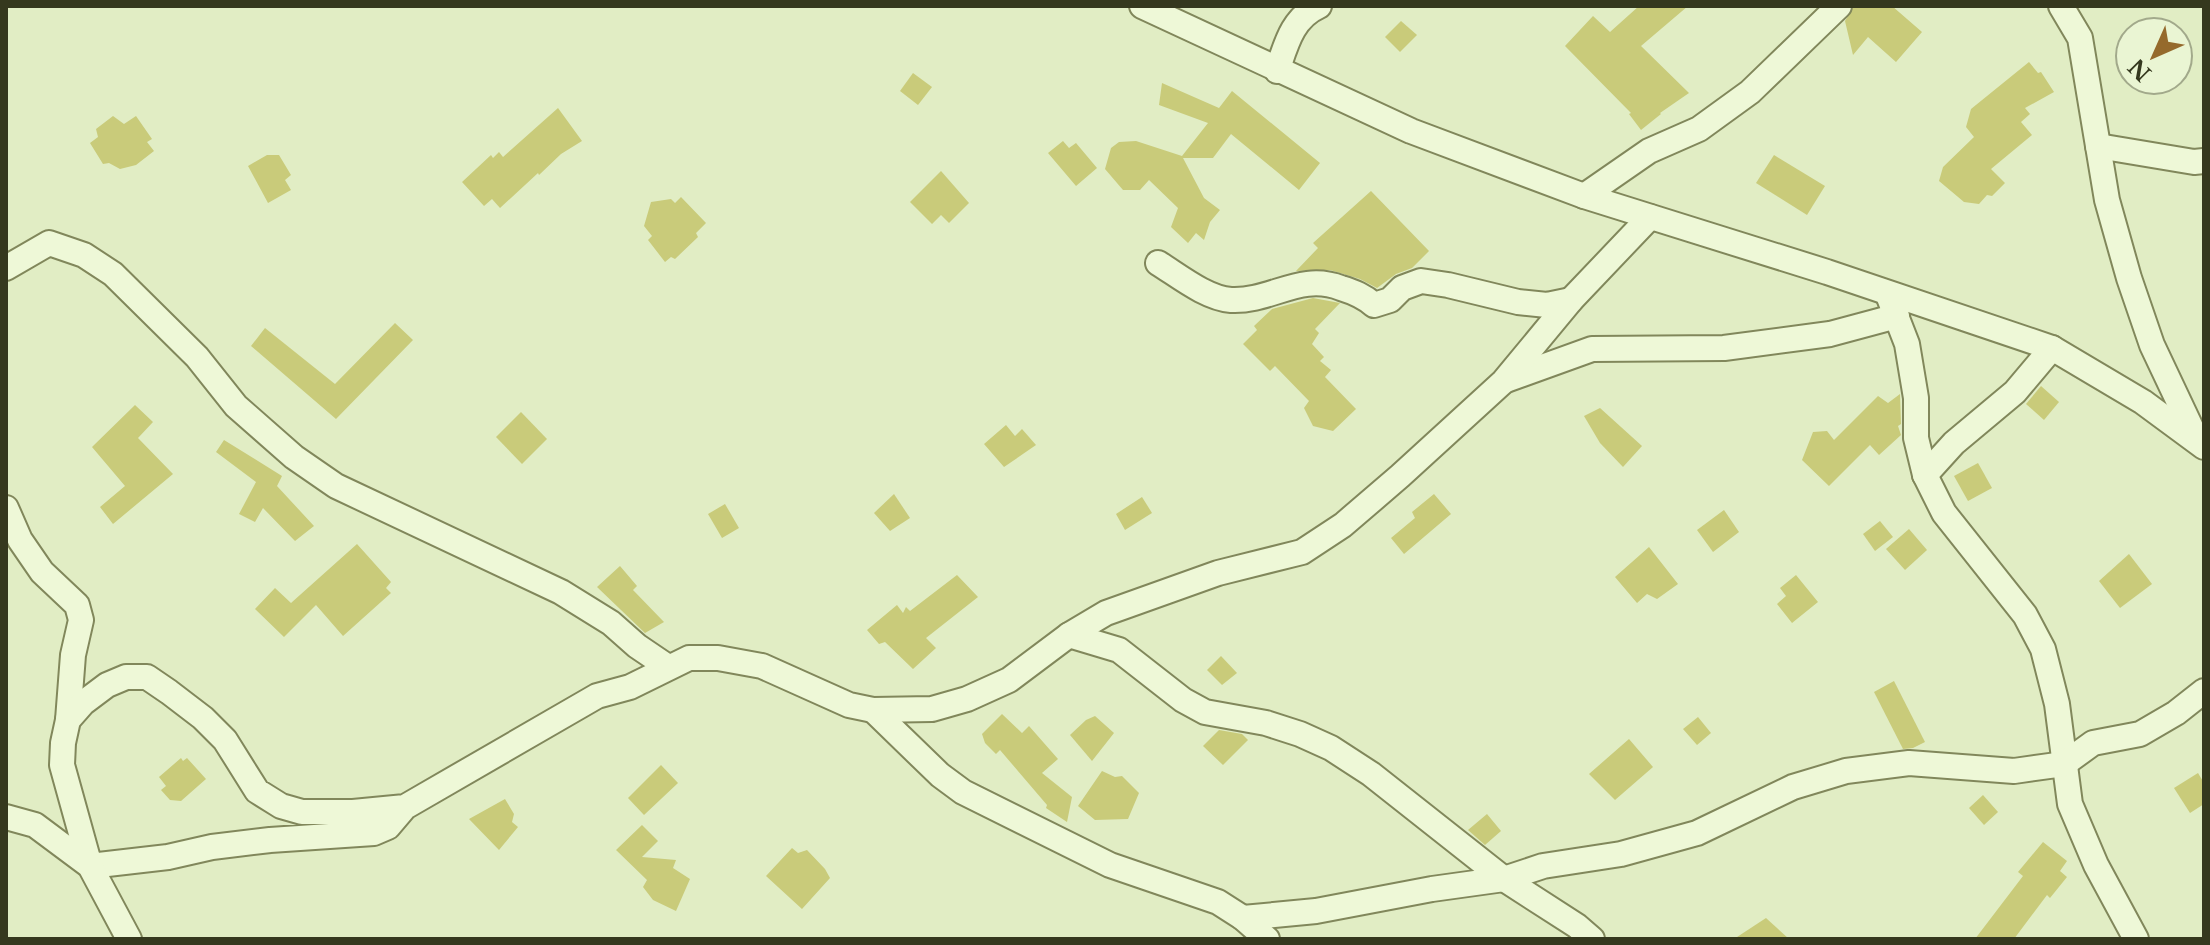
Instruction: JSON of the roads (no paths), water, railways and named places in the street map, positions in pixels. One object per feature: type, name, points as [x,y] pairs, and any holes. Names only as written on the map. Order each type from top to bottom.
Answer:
[{"type":"street","points":[[1142,6],[1411,131],[1584,196],[1827,272],[1892,305],[2052,348],[2097,373],[2200,443]]},
{"type":"street","points":[[1277,71],[1296,23],[1319,6]]},
{"type":"street","points":[[1584,196],[1649,151],[1699,129],[1750,92],[1839,6]]},
{"type":"street","points":[[2061,6],[2080,38],[2107,200],[2129,278],[2152,345],[2200,443]]},
{"type":"street","points":[[2098,146],[2204,161]]},
{"type":"street","points":[[6,817],[35,825],[90,866],[270,840],[374,833],[388,827],[405,807],[597,696],[630,687],[689,658],[718,658],[762,666],[849,705],[873,710],[932,709],[967,699],[1009,680],[1069,635],[1106,613],[1218,573],[1302,552],[1343,525],[1504,381],[1571,300],[1650,217]]},
{"type":"street","points":[[6,268],[49,243],[84,255],[113,274],[158,317],[197,357],[236,406],[294,457],[336,486],[561,592],[611,623],[668,667]]},
{"type":"street","points":[[1158,263],[1210,293],[1229,300],[1251,298],[1303,283],[1325,282],[1363,296],[1374,305],[1390,300],[1402,288],[1421,281],[1518,302],[1547,305],[1571,300]]},
{"type":"street","points":[[1504,381],[1592,349],[1724,348],[1830,334],[1892,305]]},
{"type":"street","points":[[1892,305],[1910,357],[1916,398],[1916,438],[1925,475],[1944,513],[2025,615],[2043,649],[2057,704],[2070,804],[2096,865],[2136,939]]},
{"type":"street","points":[[1925,475],[1954,443],[2015,392],[2052,348]]},
{"type":"street","points":[[6,508],[20,540],[42,572],[77,605],[81,620],[73,655],[62,765],[90,866],[129,939]]},
{"type":"street","points":[[1069,635],[1119,650],[1183,700],[1205,712],[1266,723],[1331,748],[1371,774],[1504,879],[1592,939]]},
{"type":"street","points":[[68,720],[83,703],[107,685],[126,677],[147,677],[203,718],[225,740],[257,791],[281,806],[302,812],[353,812],[405,807]]},
{"type":"street","points":[[1243,918],[1316,911],[1504,879],[1543,866],[1621,854],[1697,833],[1793,787],[1846,771],[1909,763],[2014,771],[2064,764],[2093,743],[2140,734],[2176,713],[2204,691]]},
{"type":"street","points":[[873,710],[940,775],[990,807],[1110,865],[1218,902],[1267,939]]}]
